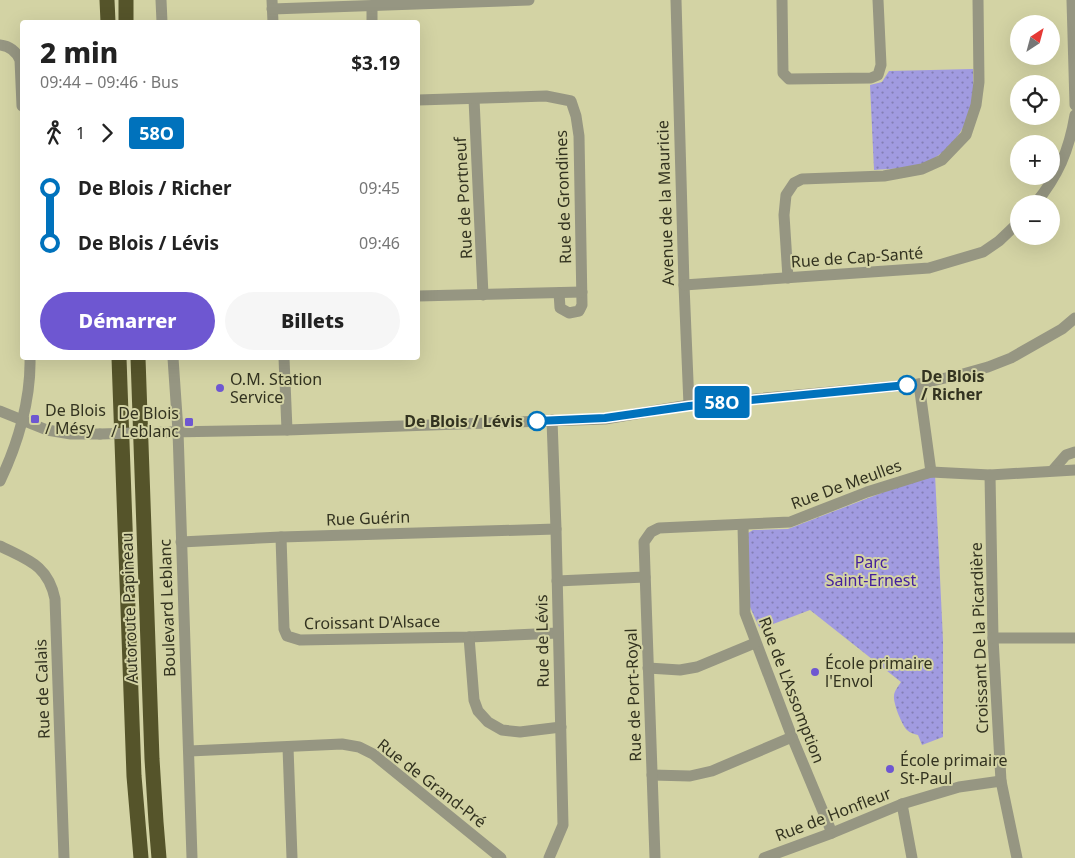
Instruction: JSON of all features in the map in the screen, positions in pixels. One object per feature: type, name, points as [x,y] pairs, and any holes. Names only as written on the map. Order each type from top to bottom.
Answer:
[{"type":"highway","points":[[107,0],[108,20]]},
{"type":"highway","points":[[126,0],[126,20]]},
{"type":"highway","name":"Autoroute Papineau","points":[[119,360],[134,776],[141,858]]},
{"type":"highway","name":"Autoroute Papineau","points":[[138,360],[152,759],[159,858]]},
{"type":"street","points":[[161,0],[162,20]]},
{"type":"street","points":[[272,20],[272,4],[372,6],[529,0]]},
{"type":"street","name":"Avenue de la Mauricie","points":[[676,0],[689,406]]},
{"type":"street","points":[[782,0],[783,73],[788,79],[871,78],[878,75],[880,65],[878,0]]},
{"type":"street","points":[[788,278],[784,215],[786,195],[794,183],[802,178],[884,176],[922,169],[942,160],[966,136],[976,106],[979,82],[978,0]]},
{"type":"street","points":[[1072,0],[1075,105]]},
{"type":"street","points":[[372,6],[372,20]]},
{"type":"street","points":[[0,45],[11,48],[20,60]]},
{"type":"street","name":"Rue de Grondines","points":[[474,99],[546,96],[571,101],[576,116],[579,136],[582,292]]},
{"type":"street","points":[[420,100],[474,99]]},
{"type":"street","name":"Rue de Portneuf","points":[[474,99],[483,295]]},
{"type":"street","points":[[1042,195],[1060,167],[1072,136],[1075,115]]},
{"type":"street","name":"Rue de Cap-Santé","points":[[684,284],[929,268],[983,252],[1000,241],[1010,231]]},
{"type":"street","points":[[420,296],[582,292],[582,305],[579,311],[569,313],[560,308],[559,293]]},
{"type":"street","points":[[0,411],[47,430],[81,435],[287,430],[605,418],[689,406],[919,384],[988,367],[1011,358],[1062,330],[1075,318]]},
{"type":"street","points":[[0,481],[22,420],[29,385],[30,360]]},
{"type":"street","name":"Boulevard Leblanc","points":[[173,360],[174,432],[181,542],[192,858]]},
{"type":"street","points":[[284,360],[287,430]]},
{"type":"street","points":[[919,384],[930,472]]},
{"type":"street","name":"Rue de Lévis","points":[[549,858],[563,826],[552,420]]},
{"type":"street","points":[[1053,470],[1066,455],[1075,452]]},
{"type":"street","name":"Rue De Meulles","points":[[651,532],[658,528],[790,522],[867,492],[930,472],[990,475],[1075,470]]},
{"type":"street","name":"Croissant De la Picardière","points":[[990,475],[993,638],[1001,780],[1017,858]]},
{"type":"street","name":"Rue de L'Assomption","points":[[743,525],[745,613],[792,737],[832,833]]},
{"type":"street","name":"Rue Guérin","points":[[181,542],[281,537],[556,529]]},
{"type":"street","name":"Rue de Port-Royal","points":[[651,532],[644,542],[655,858]]},
{"type":"street","name":"Croissant D'Alsace","points":[[281,537],[284,629],[287,636],[300,640],[558,634]]},
{"type":"street","name":"Rue de Calais","points":[[0,546],[42,570],[52,585],[55,599],[64,858]]},
{"type":"street","points":[[557,582],[646,576]]},
{"type":"street","points":[[469,637],[474,700],[478,711],[488,722],[502,730],[520,732],[560,727]]},
{"type":"street","points":[[993,638],[1075,638]]},
{"type":"street","points":[[648,668],[680,670],[697,667],[756,643]]},
{"type":"street","points":[[652,775],[690,776],[712,771],[792,737]]},
{"type":"street","name":"Rue de Grand-Pré","points":[[189,751],[342,744],[359,747],[373,754],[500,858]]},
{"type":"street","points":[[288,747],[292,858]]},
{"type":"street","name":"Rue de Honfleur","points":[[764,858],[902,804],[959,787],[1001,780]]},
{"type":"street","points":[[902,804],[912,858]]},
{"type":"green space","points":[[973,69],[973,94],[968,118],[951,145],[924,163],[874,170],[870,85],[882,82],[889,71]]},
{"type":"green space","name":"Parc Saint-Ernest","points":[[935,474],[943,640],[943,737],[922,745],[918,735],[907,730],[896,709],[894,694],[901,682],[810,610],[760,629],[750,607],[748,533],[753,530],[788,529]]},
{"type":"bus line","name":"58O","points":[[537,421],[605,418],[689,406],[907,385]]},
{"type":"place","name":"De Blois / Richer","points":[[907,385]]},
{"type":"place","name":"O.M. Station Service","points":[[220,388]]},
{"type":"place","name":"De Blois / Mésy","points":[[35,419]]},
{"type":"place","name":"De Blois / Lévis","points":[[537,421]]},
{"type":"place","name":"De Blois / Leblanc","points":[[189,422]]},
{"type":"place","name":"École primaire l'Envol","points":[[815,672]]},
{"type":"place","name":"École primaire St-Paul","points":[[890,769]]}]
